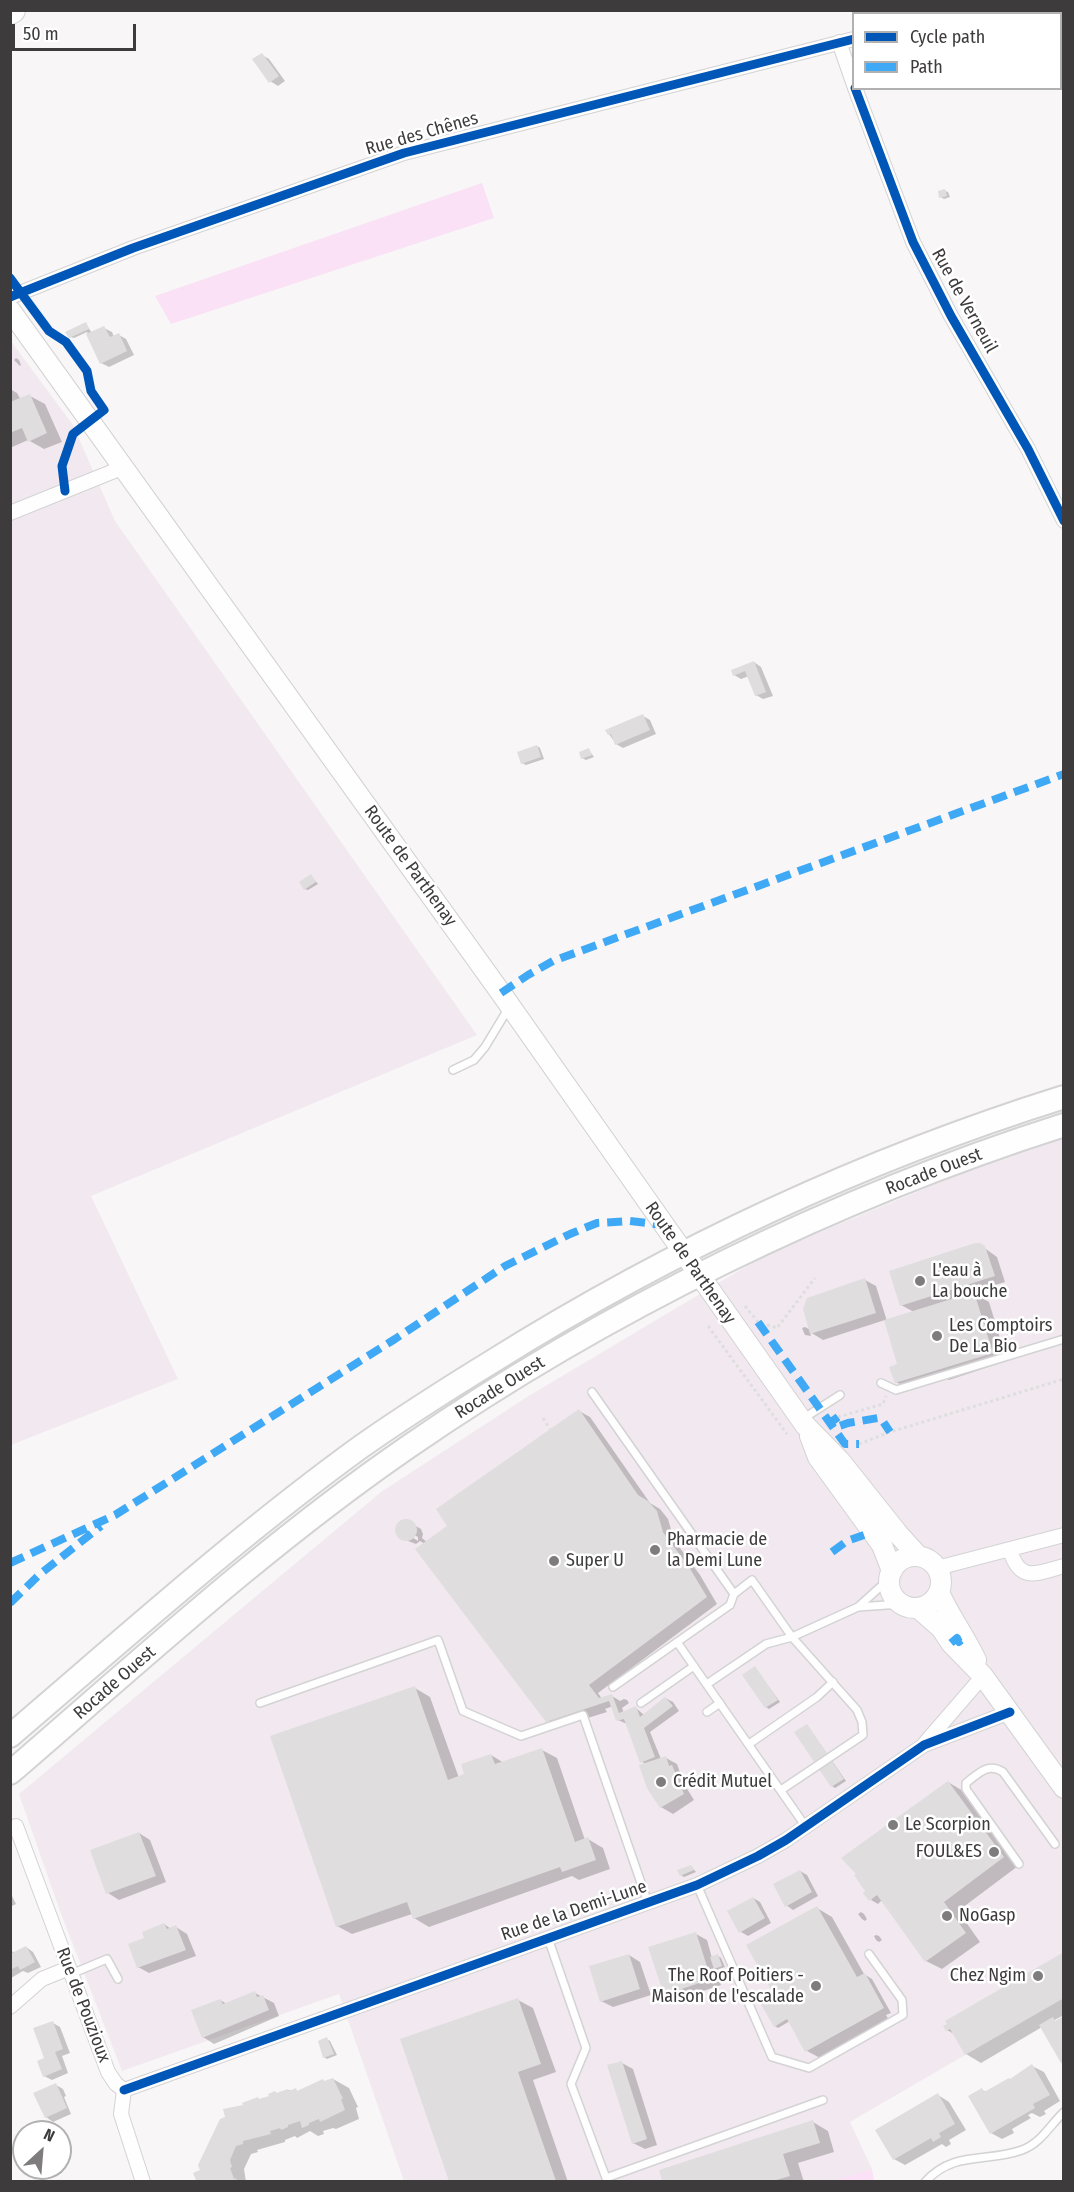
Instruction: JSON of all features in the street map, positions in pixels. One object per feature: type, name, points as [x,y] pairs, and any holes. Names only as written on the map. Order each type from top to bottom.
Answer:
[{"type":"main road","name":"Route de Parthenay","points":[[10,310],[510,1006],[804,1422],[841,1462],[918,1556]]},
{"type":"main road","name":"Rocade Ouest","points":[[10,1736],[247,1533],[357,1450],[459,1381],[525,1340],[682,1252],[806,1193],[887,1158],[1064,1097]]},
{"type":"main road","name":"Rocade Ouest","points":[[10,1773],[221,1592],[379,1468],[495,1390],[598,1329],[698,1275],[805,1225],[940,1168],[1064,1125]]},
{"type":"main road","name":"Route de Parthenay","points":[[804,1422],[818,1457],[882,1545],[890,1575]]},
{"type":"main road","points":[[910,1606],[930,1604],[939,1592],[941,1582],[937,1568],[929,1560],[918,1556],[903,1559],[890,1575],[892,1595],[940,1628],[983,1676],[1064,1788]]},
{"type":"main road","points":[[939,1592],[946,1608],[965,1637],[983,1676]]},
{"type":"street","name":"Rue des Chênes","points":[[10,297],[133,248],[404,153],[852,39]]},
{"type":"street","name":"Rue de Verneuil","points":[[839,42],[852,81]]},
{"type":"street","name":"Rue de Verneuil","points":[[855,90],[913,242],[951,316],[1028,449],[1064,521]]},
{"type":"street","points":[[10,513],[124,467]]},
{"type":"street","points":[[937,1568],[1064,1535]]},
{"type":"street","points":[[1010,1550],[1013,1560],[1022,1572],[1030,1575],[1064,1566]]},
{"type":"street","name":"Rue de la Demi-Lune","points":[[924,1745],[983,1676]]},
{"type":"street","name":"Rue de la Demi-Lune","points":[[124,2090],[697,1885],[758,1856],[806,1827],[924,1745],[1010,1712]]},
{"type":"street","name":"Rue de Pouzioux","points":[[16,1826],[108,2072],[116,2084],[124,2090]]},
{"type":"street","points":[[10,2007],[42,1979],[70,1971]]},
{"type":"street","points":[[124,2090],[121,2114],[143,2181]]},
{"type":"lane","points":[[453,1070],[474,1060],[485,1047],[510,1006]]},
{"type":"lane","points":[[881,1383],[896,1390],[1064,1339]]},
{"type":"lane","points":[[592,1392],[734,1594]]},
{"type":"lane","points":[[804,1422],[840,1395]]},
{"type":"lane","points":[[707,1684],[766,1644],[792,1637],[858,1607],[890,1575]]},
{"type":"lane","points":[[613,1687],[730,1605],[734,1594],[753,1580],[792,1637],[857,1710],[862,1722],[863,1735],[781,1790]]},
{"type":"lane","points":[[858,1607],[910,1606]]},
{"type":"lane","points":[[260,1703],[438,1640],[463,1712],[521,1736],[583,1715],[648,1903]]},
{"type":"lane","points":[[677,1642],[806,1827]]},
{"type":"lane","points":[[641,1703],[693,1666]]},
{"type":"lane","points":[[749,1744],[817,1697],[833,1682]]},
{"type":"lane","points":[[707,1712],[720,1704]]},
{"type":"lane","points":[[1018,1864],[966,1789],[966,1783],[987,1767],[997,1768],[1003,1772],[1055,1844]]},
{"type":"lane","points":[[697,1885],[772,2057],[809,2068],[903,2015],[902,2001],[869,1954]]},
{"type":"lane","points":[[548,1938],[586,2048],[571,2084],[606,2178],[823,2100]]},
{"type":"lane","points":[[70,1971],[107,1959],[118,1979]]},
{"type":"lane","points":[[925,2181],[943,2167],[957,2160],[1003,2155],[1023,2150],[1038,2141],[1064,2112]]},
{"type":"path","points":[[743,1303],[758,1323],[777,1328],[815,1278]]},
{"type":"path","points":[[859,1444],[890,1432],[1064,1379]]},
{"type":"path","points":[[838,1417],[883,1404],[889,1387]]},
{"type":"path","points":[[543,1418],[550,1429]]},
{"type":"shaded area","points":[[482,183],[494,218],[171,324],[155,296]]},
{"type":"shaded area","points":[[10,340],[73,425],[115,521],[477,1035],[91,1196],[178,1379],[11,1445]]},
{"type":"shaded area","points":[[1063,1139],[1063,1998],[850,2122],[872,2169],[833,2182],[404,2181],[339,1994],[122,2071],[60,1911],[19,1794],[381,1492],[527,1397],[767,1254],[987,1163]]},
{"type":"shaded area","points":[[872,2169],[874,2181],[833,2181]]},
{"type":"building","points":[[262,53],[279,76],[269,83],[252,59]]},
{"type":"building","points":[[945,189],[947,196],[939,198],[938,191]]},
{"type":"building","points":[[86,322],[89,329],[69,338],[65,332]]},
{"type":"building","points":[[104,326],[110,337],[119,333],[127,351],[100,364],[86,334]]},
{"type":"building","points":[[30,394],[47,433],[28,442],[22,428],[10,433],[10,402]]},
{"type":"building","points":[[754,661],[766,692],[755,696],[745,671],[733,676],[731,670]]},
{"type":"building","points":[[643,714],[650,730],[615,745],[611,734],[608,735],[605,730]]},
{"type":"building","points":[[537,745],[541,757],[521,764],[517,752]]},
{"type":"building","points":[[589,748],[592,755],[581,759],[579,752]]},
{"type":"building","points":[[311,874],[316,882],[304,890],[299,882]]},
{"type":"building","points":[[975,1243],[985,1246],[995,1276],[900,1306],[889,1271]]},
{"type":"building","points":[[865,1278],[876,1313],[810,1334],[803,1309],[807,1298]]},
{"type":"building","points":[[974,1292],[993,1353],[895,1383],[889,1367],[897,1364],[884,1320]]},
{"type":"building","name":"Super U","points":[[579,1409],[638,1495],[648,1501],[657,1511],[663,1532],[689,1567],[707,1597],[589,1685],[599,1698],[612,1694],[619,1713],[636,1706],[640,1717],[665,1697],[673,1706],[644,1728],[655,1757],[640,1763],[624,1719],[616,1721],[609,1701],[546,1722],[415,1549],[447,1526],[436,1509]]},
{"type":"building","points":[[406,1519],[416,1526],[417,1530],[410,1540],[406,1541],[396,1534],[395,1530],[402,1520]]},
{"type":"building","points":[[755,1666],[778,1700],[765,1708],[742,1675]]},
{"type":"building","points":[[415,1686],[448,1780],[464,1774],[461,1764],[491,1754],[495,1764],[542,1748],[575,1842],[588,1837],[596,1860],[562,1872],[560,1867],[413,1919],[407,1902],[336,1927],[270,1736]]},
{"type":"building","points":[[807,1724],[844,1779],[831,1787],[794,1732]]},
{"type":"building","name":"Crédit Mutuel","points":[[666,1756],[684,1794],[660,1808],[647,1788],[639,1765]]},
{"type":"building","points":[[948,1781],[1004,1857],[944,1902],[966,1933],[925,1962],[877,1895],[869,1901],[854,1875],[856,1874],[841,1858]]},
{"type":"building","points":[[139,1832],[156,1876],[106,1894],[90,1850]]},
{"type":"building","points":[[691,1865],[694,1870],[680,1876],[677,1870]]},
{"type":"building","points":[[800,1870],[812,1892],[785,1907],[773,1884]]},
{"type":"building","points":[[753,1897],[765,1918],[739,1933],[727,1911]]},
{"type":"building","points":[[817,1906],[857,1977],[865,1973],[884,2008],[805,2052],[787,2019],[774,2027],[758,1999],[773,1993],[746,1945]]},
{"type":"building","points":[[164,1923],[167,1929],[176,1925],[186,1950],[137,1968],[128,1944],[144,1938],[142,1932]]},
{"type":"building","points":[[696,1932],[711,1979],[664,1995],[648,1947]]},
{"type":"building","points":[[26,1946],[35,1962],[20,1970],[18,1966],[10,1970],[10,1954]]},
{"type":"building","points":[[1064,1952],[1064,1998],[965,2055],[950,2029],[946,2031],[943,2026],[947,2024],[945,2021]]},
{"type":"building","points":[[629,1954],[640,1989],[600,2002],[589,1966]]},
{"type":"building","points":[[718,1954],[722,1966],[714,1969],[710,1957]]},
{"type":"building","points":[[255,1991],[257,1997],[263,1995],[269,2010],[202,2038],[191,2010],[220,1999],[223,2004]]},
{"type":"building","points":[[518,1998],[541,2064],[518,2072],[556,2181],[449,2181],[400,2039]]},
{"type":"building","points":[[1064,2016],[1064,2062],[1061,2063],[1039,2025],[1053,2017],[1055,2021]]},
{"type":"building","points":[[53,2021],[63,2049],[55,2052],[62,2069],[43,2077],[37,2061],[44,2058],[33,2028]]},
{"type":"building","points":[[327,2037],[334,2054],[323,2058],[318,2041]]},
{"type":"building","points":[[622,2061],[647,2139],[632,2144],[607,2065]]},
{"type":"building","points":[[1032,2064],[1050,2095],[1033,2104],[1035,2108],[990,2134],[968,2096],[982,2088],[984,2092],[1010,2079]]},
{"type":"building","points":[[333,2078],[343,2099],[341,2099],[345,2110],[320,2122],[319,2119],[309,2123],[302,2128],[300,2121],[281,2130],[280,2128],[270,2131],[271,2134],[243,2141],[243,2144],[236,2146],[230,2160],[232,2167],[230,2168],[237,2181],[196,2180],[193,2173],[200,2170],[198,2165],[220,2119],[225,2117],[223,2109],[243,2105],[242,2103],[258,2097],[259,2099],[269,2096],[268,2094],[275,2091],[276,2093],[296,2088],[297,2091],[323,2079],[324,2081]]},
{"type":"building","points":[[56,2083],[67,2108],[45,2118],[33,2093]]},
{"type":"building","points":[[938,2093],[955,2124],[939,2133],[941,2137],[933,2142],[931,2138],[893,2160],[875,2130]]},
{"type":"building","points":[[813,2120],[820,2143],[783,2154],[790,2176],[773,2181],[662,2181],[659,2170]]},
{"type":"marked path","points":[[501,993],[553,961],[1064,774]]},
{"type":"marked path","points":[[10,1563],[115,1515],[395,1339],[505,1266],[597,1223],[630,1221],[663,1225]]},
{"type":"marked path","points":[[758,1322],[845,1444],[859,1444]]},
{"type":"marked path","points":[[838,1417],[830,1423],[834,1428],[878,1418],[890,1432]]},
{"type":"marked path","points":[[10,1603],[39,1575],[101,1526]]},
{"type":"marked path","points":[[832,1552],[847,1541],[864,1535]]},
{"type":"marked path","points":[[951,1643],[957,1638],[959,1642],[965,1637]]},
{"type":"cycle path","points":[[10,297],[133,248],[404,153],[852,40]]},
{"type":"cycle path","points":[[856,90],[913,242],[951,316],[1028,449],[1064,521]]},
{"type":"cycle path","points":[[10,278],[49,331],[66,342],[87,371],[91,391],[104,410],[73,434],[62,466],[65,491]]},
{"type":"cycle path","points":[[124,2090],[697,1885],[786,1840],[924,1745],[1010,1712]]},
{"type":"place","name":"L'eau à La bouche","points":[[920,1281]]},
{"type":"place","name":"Les Comptoirs De La Bio","points":[[937,1336]]},
{"type":"place","name":"Pharmacie de la Demi Lune","points":[[655,1550]]},
{"type":"place","name":"Super U","points":[[554,1561]]},
{"type":"place","name":"Crédit Mutuel","points":[[661,1782]]},
{"type":"place","name":"Le Scorpion","points":[[893,1825]]},
{"type":"place","name":"FOUL&ES","points":[[994,1852]]},
{"type":"place","name":"NoGasp","points":[[947,1916]]},
{"type":"place","name":"Chez Ngim","points":[[1038,1976]]},
{"type":"place","name":"The Roof Poitiers - Maison de l'escalade","points":[[816,1986]]}]
